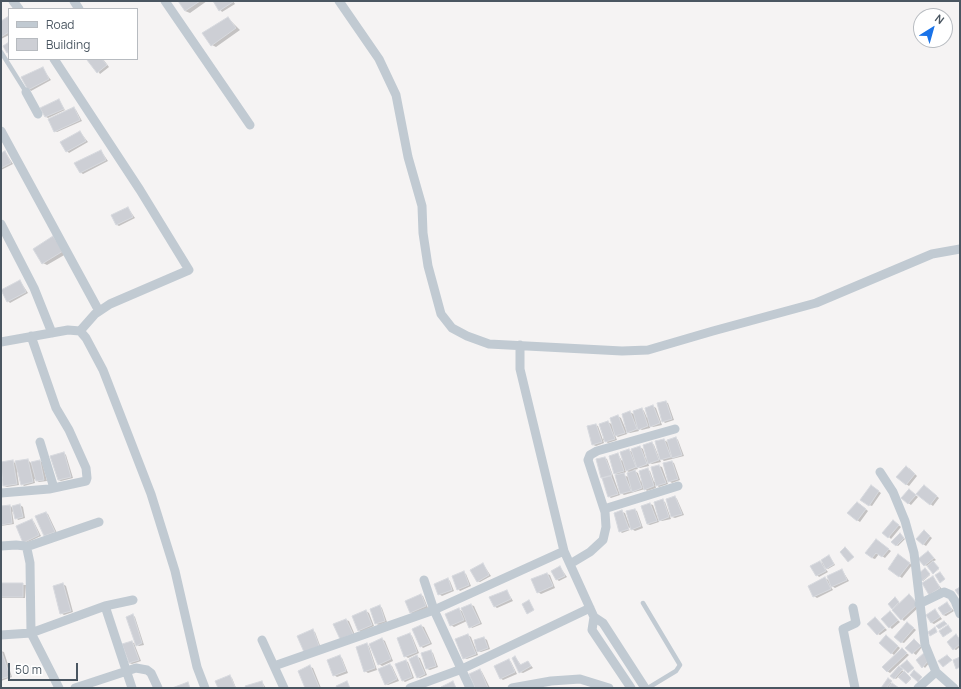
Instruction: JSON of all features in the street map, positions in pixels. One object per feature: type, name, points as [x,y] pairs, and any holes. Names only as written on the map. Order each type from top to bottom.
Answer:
[{"type":"street","points":[[165,1],[250,125]]},
{"type":"street","points":[[339,1],[379,59],[396,95],[408,157],[422,206],[423,233],[428,266],[441,314],[452,328],[467,336],[489,344],[520,347],[622,351],[648,350],[816,303],[932,254],[960,249]]},
{"type":"street","points":[[55,60],[140,190],[189,270],[110,304],[100,311],[80,331]]},
{"type":"street","points":[[26,92],[38,114]]},
{"type":"street","points":[[1,131],[100,311]]},
{"type":"street","points":[[1,224],[34,288],[52,332]]},
{"type":"street","points":[[1,342],[68,330],[80,331],[86,338],[103,370],[151,494],[175,571],[197,667],[205,688]]},
{"type":"street","points":[[1,493],[54,488],[86,481],[88,475],[69,430],[56,408],[31,336]]},
{"type":"street","points":[[520,347],[519,361],[564,551],[594,617],[603,623],[645,688]]},
{"type":"street","points":[[570,564],[590,552],[602,540],[606,527],[604,509],[588,460],[590,455],[596,451],[675,429]]},
{"type":"street","points":[[40,442],[54,488]]},
{"type":"street","points":[[880,472],[893,492],[905,521],[914,553],[925,645],[936,672],[955,688],[960,682]]},
{"type":"street","points":[[604,509],[678,486]]},
{"type":"street","points":[[1,546],[16,545],[26,547],[99,522]]},
{"type":"street","points":[[26,547],[30,563],[31,633],[59,688]]},
{"type":"street","points":[[274,666],[434,610],[564,551]]},
{"type":"street","points":[[424,580],[434,610],[470,688]]},
{"type":"street","points":[[920,604],[944,592],[951,595],[960,614]]},
{"type":"street","points":[[1,635],[31,633],[105,606],[133,600]]},
{"type":"street","points":[[105,606],[132,688]]},
{"type":"street","points":[[410,688],[462,669],[590,608]]},
{"type":"street","points":[[853,608],[856,623],[843,629],[855,688]]},
{"type":"street","points":[[594,617],[592,630],[631,688]]},
{"type":"street","points":[[262,640],[284,688]]},
{"type":"street","points":[[75,688],[136,668],[147,670],[155,680],[158,688]]},
{"type":"street","points":[[918,688],[936,672]]},
{"type":"street","points":[[512,688],[551,680],[580,679],[609,688]]},
{"type":"lane","points":[[1,52],[26,92]]},
{"type":"lane","points":[[643,603],[680,665],[676,671],[648,688]]},
{"type":"building","points":[[178,1],[200,1],[185,11]]},
{"type":"building","points":[[213,1],[232,1],[233,2],[219,11]]},
{"type":"building","points":[[8,17],[8,33],[1,37],[1,21]]},
{"type":"building","points":[[228,17],[236,28],[211,46],[202,33]]},
{"type":"building","points":[[8,43],[8,52],[7,53],[3,46]]},
{"type":"building","points":[[87,60],[103,60],[107,65],[97,73]]},
{"type":"building","points":[[43,67],[49,79],[28,90],[21,77]]},
{"type":"building","points":[[59,99],[64,109],[45,117],[40,108]]},
{"type":"building","points":[[74,107],[80,120],[54,132],[48,119]]},
{"type":"building","points":[[80,131],[86,141],[66,152],[60,142]]},
{"type":"building","points":[[101,150],[106,160],[80,173],[74,163]]},
{"type":"building","points":[[5,151],[11,163],[1,168],[1,153]]},
{"type":"building","points":[[128,207],[133,217],[116,225],[111,215]]},
{"type":"building","points":[[53,236],[63,251],[42,264],[33,249]]},
{"type":"building","points":[[20,280],[26,292],[7,302],[1,290]]},
{"type":"building","points":[[666,401],[672,419],[662,422],[657,403]]},
{"type":"building","points":[[653,405],[660,423],[650,427],[645,408]]},
{"type":"building","points":[[642,408],[648,426],[638,430],[633,411]]},
{"type":"building","points":[[630,411],[637,429],[627,433],[622,414]]},
{"type":"building","points":[[618,415],[625,433],[615,436],[610,418]]},
{"type":"building","points":[[608,421],[615,439],[605,442],[599,424]]},
{"type":"building","points":[[596,424],[602,442],[592,445],[587,426]]},
{"type":"building","points":[[676,437],[682,455],[672,458],[667,440]]},
{"type":"building","points":[[664,439],[671,457],[660,460],[655,441]]},
{"type":"building","points":[[652,442],[659,460],[648,464],[643,445]]},
{"type":"building","points":[[640,446],[647,464],[637,468],[631,449]]},
{"type":"building","points":[[629,449],[636,467],[626,471],[620,452]]},
{"type":"building","points":[[64,452],[71,477],[58,480],[50,456]]},
{"type":"building","points":[[618,453],[624,471],[614,474],[609,456]]},
{"type":"building","points":[[605,457],[612,475],[601,478],[596,459]]},
{"type":"building","points":[[28,459],[33,482],[21,485],[15,461]]},
{"type":"building","points":[[13,460],[17,484],[3,486],[1,462]]},
{"type":"building","points":[[40,460],[44,480],[36,481],[31,462]]},
{"type":"building","points":[[672,461],[678,479],[668,482],[663,463]]},
{"type":"building","points":[[659,465],[666,483],[656,486],[651,467]]},
{"type":"building","points":[[906,466],[915,474],[906,485],[896,477]]},
{"type":"building","points":[[648,468],[654,486],[644,490],[639,471]]},
{"type":"building","points":[[635,470],[642,488],[632,492],[627,473]]},
{"type":"building","points":[[624,473],[631,491],[620,494],[615,475]]},
{"type":"building","points":[[611,476],[618,494],[608,497],[602,478]]},
{"type":"building","points":[[871,485],[879,491],[869,506],[860,500]]},
{"type":"building","points":[[924,485],[937,496],[930,505],[916,494]]},
{"type":"building","points":[[909,489],[916,495],[908,504],[901,498]]},
{"type":"building","points":[[675,496],[682,514],[671,517],[666,499]]},
{"type":"building","points":[[663,499],[669,517],[659,521],[654,502]]},
{"type":"building","points":[[857,502],[866,509],[857,521],[847,513]]},
{"type":"building","points":[[650,503],[657,521],[647,524],[641,506]]},
{"type":"building","points":[[20,504],[23,517],[15,519],[12,506]]},
{"type":"building","points":[[10,505],[12,523],[1,525],[1,506]]},
{"type":"building","points":[[635,509],[641,526],[631,530],[626,511]]},
{"type":"building","points":[[622,510],[629,529],[619,532],[614,513]]},
{"type":"building","points":[[46,512],[55,532],[44,536],[35,516]]},
{"type":"building","points":[[32,519],[39,535],[23,543],[16,526]]},
{"type":"building","points":[[893,520],[899,525],[888,538],[882,533]]},
{"type":"building","points":[[924,530],[930,536],[923,545],[916,539]]},
{"type":"building","points":[[900,533],[904,538],[896,546],[891,542]]},
{"type":"building","points":[[876,539],[889,549],[882,557],[876,553],[872,558],[865,553]]},
{"type":"building","points":[[845,547],[854,557],[848,562],[840,552]]},
{"type":"building","points":[[928,551],[934,558],[924,566],[918,559]]},
{"type":"building","points":[[898,554],[910,563],[899,577],[888,569]]},
{"type":"building","points":[[829,555],[834,564],[826,569],[821,560]]},
{"type":"building","points":[[820,561],[826,571],[816,576],[810,566]]},
{"type":"building","points":[[933,561],[939,568],[933,574],[927,566]]},
{"type":"building","points":[[483,563],[489,575],[477,582],[470,570]]},
{"type":"building","points":[[560,566],[565,576],[556,580],[551,571]]},
{"type":"building","points":[[925,568],[930,574],[922,581],[917,575]]},
{"type":"building","points":[[842,569],[847,580],[831,587],[827,576]]},
{"type":"building","points":[[464,571],[469,585],[457,590],[452,576]]},
{"type":"building","points":[[940,572],[945,579],[940,583],[935,575]]},
{"type":"building","points":[[547,573],[553,586],[537,593],[531,579]]},
{"type":"building","points":[[933,576],[940,588],[929,595],[922,583]]},
{"type":"building","points":[[825,577],[831,589],[813,597],[808,586]]},
{"type":"building","points":[[448,578],[452,590],[438,595],[434,584]]},
{"type":"building","points":[[1,583],[23,583],[23,597],[1,597]]},
{"type":"building","points":[[63,583],[71,611],[60,614],[53,586]]},
{"type":"building","points":[[960,587],[960,597],[955,590]]},
{"type":"building","points":[[507,590],[511,599],[494,607],[489,597]]},
{"type":"building","points":[[421,594],[426,606],[410,613],[405,601]]},
{"type":"building","points":[[909,594],[918,604],[901,620],[892,610]]},
{"type":"building","points":[[895,597],[899,602],[892,609],[888,604]]},
{"type":"building","points":[[529,600],[534,610],[527,614],[522,604]]},
{"type":"building","points":[[947,602],[952,610],[943,615],[938,608]]},
{"type":"building","points":[[471,604],[480,623],[469,628],[461,608]]},
{"type":"building","points":[[380,605],[385,621],[375,624],[370,609]]},
{"type":"building","points":[[459,608],[464,620],[450,626],[445,614]]},
{"type":"building","points":[[935,609],[940,617],[931,623],[926,615]]},
{"type":"building","points":[[366,610],[372,625],[358,631],[352,616]]},
{"type":"building","points":[[890,611],[898,620],[889,628],[881,619]]},
{"type":"building","points":[[133,614],[142,643],[136,646],[126,617]]},
{"type":"building","points":[[875,617],[885,628],[877,635],[867,624]]},
{"type":"building","points":[[346,619],[353,634],[340,639],[333,624]]},
{"type":"building","points":[[944,621],[947,624],[939,629],[936,626]]},
{"type":"building","points":[[907,622],[914,628],[901,643],[894,637]]},
{"type":"building","points":[[421,625],[430,643],[420,647],[412,629]]},
{"type":"building","points":[[948,625],[952,631],[943,637],[939,631]]},
{"type":"building","points":[[935,627],[937,632],[930,636],[928,632]]},
{"type":"building","points":[[313,629],[319,646],[304,652],[297,636]]},
{"type":"building","points":[[410,633],[417,652],[404,657],[397,638]]},
{"type":"building","points":[[468,634],[476,654],[463,659],[455,639]]},
{"type":"building","points":[[956,634],[960,640],[960,644],[953,650],[947,642]]},
{"type":"building","points":[[886,635],[898,646],[891,654],[879,643]]},
{"type":"building","points":[[484,637],[488,648],[477,652],[474,640]]},
{"type":"building","points":[[382,638],[391,659],[378,665],[369,644]]},
{"type":"building","points":[[914,639],[921,646],[912,654],[905,648]]},
{"type":"building","points":[[132,641],[139,660],[129,663],[122,644]]},
{"type":"building","points":[[367,643],[375,668],[364,672],[356,647]]},
{"type":"building","points":[[902,648],[907,653],[887,672],[882,667]]},
{"type":"building","points":[[1,650],[10,676],[1,679]]},
{"type":"building","points":[[431,650],[436,666],[426,669],[421,653]]},
{"type":"building","points":[[925,652],[928,661],[922,668],[916,660]]},
{"type":"building","points":[[340,655],[346,671],[333,676],[327,660]]},
{"type":"building","points":[[417,655],[425,674],[417,678],[409,659]]},
{"type":"building","points":[[947,655],[952,660],[943,667],[938,661]]},
{"type":"building","points":[[515,656],[520,665],[528,661],[531,666],[519,673],[512,658]]},
{"type":"building","points":[[960,657],[960,667],[956,669],[953,660]]},
{"type":"building","points":[[509,659],[515,672],[500,679],[494,666]]},
{"type":"building","points":[[406,660],[412,677],[402,681],[395,664]]},
{"type":"building","points":[[907,660],[914,668],[908,673],[900,666]]},
{"type":"building","points":[[390,664],[397,679],[385,685],[378,669]]},
{"type":"building","points":[[310,665],[319,687],[316,688],[305,688],[298,671]]},
{"type":"building","points":[[899,666],[903,669],[894,679],[890,676]]},
{"type":"building","points":[[480,669],[488,688],[475,688],[469,674]]},
{"type":"building","points":[[914,670],[922,677],[918,682],[910,675]]},
{"type":"building","points":[[904,671],[911,678],[906,684],[898,677]]},
{"type":"building","points":[[230,675],[235,687],[218,688],[215,681]]},
{"type":"building","points":[[888,678],[892,681],[886,688],[881,688]]},
{"type":"building","points":[[262,681],[264,688],[246,688],[245,686]]},
{"type":"building","points":[[347,681],[350,688],[337,688],[336,686]]},
{"type":"building","points":[[453,681],[456,688],[441,688],[441,687]]},
{"type":"building","points":[[188,682],[190,688],[172,688]]},
{"type":"building","points":[[892,683],[899,688],[888,688]]}]
